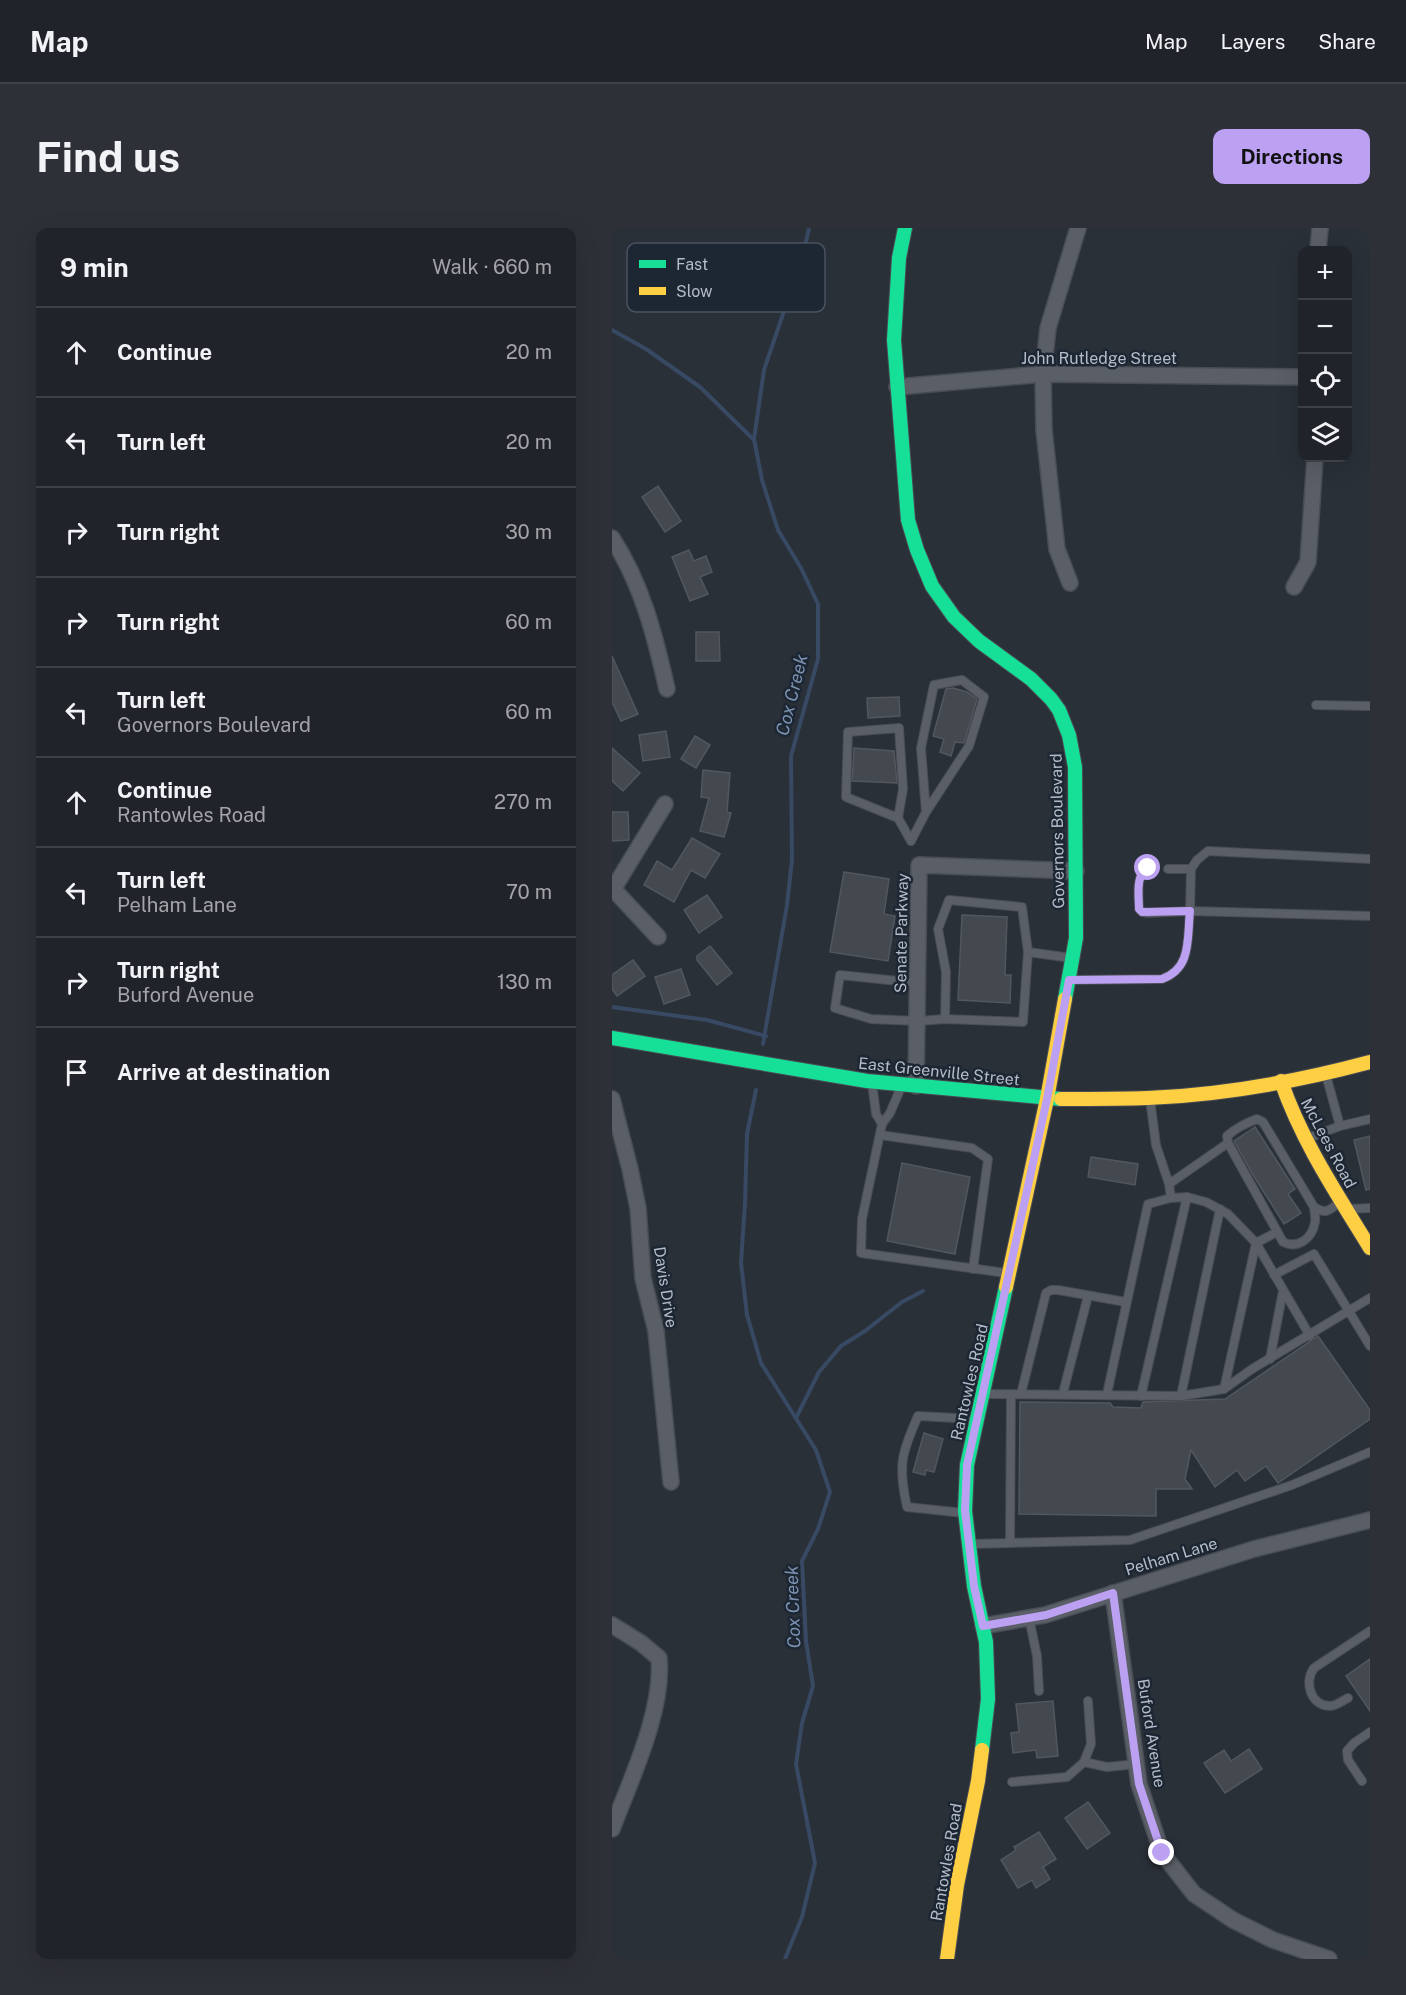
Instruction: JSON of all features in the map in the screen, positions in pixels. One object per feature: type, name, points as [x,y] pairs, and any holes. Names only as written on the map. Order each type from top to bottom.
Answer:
[{"type":"street","name":"Governors Boulevard","points":[[905,228],[899,258],[894,340],[908,520],[932,586],[954,617],[966,630],[1042,688],[1059,710],[1067,728],[1075,767],[1076,938],[1047,1099]]},
{"type":"street","points":[[1070,583],[1057,549],[1044,430],[1043,374],[1048,328],[1078,228]]},
{"type":"street","points":[[1318,246],[1320,228]]},
{"type":"street","name":"John Rutledge Street","points":[[897,387],[1043,374],[1298,377]]},
{"type":"street","points":[[1294,586],[1308,562],[1315,462]]},
{"type":"street","points":[[612,538],[625,558],[653,626],[667,689]]},
{"type":"street","points":[[658,936],[613,890],[665,804]]},
{"type":"street","name":"Senate Parkway","points":[[909,1085],[918,1021],[919,865],[1076,871]]},
{"type":"street","name":"East Greenville Street","points":[[612,1038],[872,1081],[1047,1099],[1150,1098],[1222,1091],[1368,1065]]},
{"type":"street","name":"McLees Road","points":[[1281,1081],[1289,1106],[1306,1138],[1370,1248]]},
{"type":"street","name":"Davis Drive","points":[[612,1099],[638,1208],[644,1278],[656,1331],[671,1482]]},
{"type":"street","name":"Rantowles Road","points":[[947,1959],[957,1885],[978,1780],[988,1699],[987,1642],[974,1586],[965,1513],[967,1465],[1047,1099]]},
{"type":"street","name":"Pelham Lane","points":[[983,1626],[1046,1615],[1254,1550],[1370,1520]]},
{"type":"street","name":"Buford Avenue","points":[[1113,1593],[1139,1784],[1162,1853],[1194,1894],[1233,1920],[1273,1940],[1329,1959]]},
{"type":"street","points":[[612,1625],[641,1642],[659,1658],[661,1676],[658,1698],[634,1773],[612,1829]]},
{"type":"lane","points":[[898,818],[846,797],[848,732],[899,728],[903,789],[898,818],[911,842],[926,812],[969,747],[984,697],[962,680],[934,685],[921,748],[926,812]]},
{"type":"lane","points":[[1316,705],[1370,706]]},
{"type":"lane","points":[[1069,980],[1162,979],[1174,975],[1184,963],[1190,911],[1191,869],[1197,860],[1208,851],[1370,858]]},
{"type":"lane","points":[[1148,868],[1143,870],[1140,876],[1139,909],[1142,912],[1190,911],[1370,916]]},
{"type":"lane","points":[[1168,869],[1191,869]]},
{"type":"lane","points":[[918,983],[840,975],[835,1008],[871,1019],[1023,1022],[1028,952],[1022,907],[949,900],[938,929],[946,972],[945,1019]]},
{"type":"lane","points":[[1028,952],[1072,958]]},
{"type":"lane","points":[[1326,1074],[1340,1126]]},
{"type":"lane","points":[[872,1081],[876,1114],[882,1124]]},
{"type":"lane","points":[[909,1085],[882,1124],[862,1219],[861,1253],[1010,1274]]},
{"type":"lane","points":[[1150,1098],[1155,1145],[1169,1184],[1171,1198]]},
{"type":"lane","points":[[1314,1207],[1315,1222],[1305,1241],[1298,1245],[1283,1242],[1228,1143],[1227,1136],[1257,1119],[1263,1122],[1314,1207],[1322,1212],[1344,1205],[1370,1208]]},
{"type":"lane","points":[[1306,1138],[1340,1126],[1370,1119]]},
{"type":"lane","points":[[880,1135],[972,1148],[988,1159],[973,1269]]},
{"type":"lane","points":[[1169,1184],[1228,1143]]},
{"type":"lane","points":[[1141,1396],[1186,1197]]},
{"type":"lane","points":[[1107,1394],[1148,1204],[1186,1197],[1206,1202],[1228,1214],[1256,1243],[1310,1335]]},
{"type":"lane","points":[[1181,1396],[1220,1209]]},
{"type":"lane","points":[[1224,1389],[1256,1243],[1277,1232]]},
{"type":"lane","points":[[1274,1275],[1314,1254],[1370,1346]]},
{"type":"lane","points":[[1021,1394],[1046,1293],[1058,1290],[1126,1302]]},
{"type":"lane","points":[[1270,1359],[1283,1291]]},
{"type":"lane","points":[[1063,1393],[1088,1296]]},
{"type":"lane","points":[[983,1394],[1063,1393],[1181,1396],[1224,1389],[1370,1298]]},
{"type":"lane","points":[[1010,1543],[1011,1394]]},
{"type":"lane","points":[[965,1513],[907,1507],[901,1480],[901,1462],[918,1416],[977,1419]]},
{"type":"lane","points":[[969,1544],[1130,1540],[1292,1485],[1370,1452]]},
{"type":"lane","points":[[1029,1618],[1037,1656],[1039,1691]]},
{"type":"lane","points":[[1348,1698],[1333,1706],[1317,1702],[1309,1687],[1309,1676],[1314,1668],[1370,1631]]},
{"type":"lane","points":[[1012,1782],[1067,1777],[1084,1762],[1091,1744],[1088,1701]]},
{"type":"lane","points":[[1362,1781],[1348,1760],[1347,1751],[1370,1732]]},
{"type":"lane","points":[[1084,1762],[1107,1767],[1137,1764]]},
{"type":"building","points":[[658,486],[681,521],[665,532],[642,497]]},
{"type":"building","points":[[689,550],[694,561],[706,556],[712,572],[700,577],[708,594],[690,601],[672,557]]},
{"type":"building","points":[[696,632],[719,632],[720,661],[696,661]]},
{"type":"building","points":[[612,656],[638,714],[621,721],[612,702]]},
{"type":"building","points":[[953,688],[967,692],[977,699],[964,743],[955,742],[951,756],[940,752],[944,739],[933,736],[946,689]]},
{"type":"building","points":[[899,697],[900,716],[868,718],[867,698]]},
{"type":"building","points":[[666,731],[670,757],[643,761],[639,735]]},
{"type":"building","points":[[695,736],[710,745],[696,768],[681,759]]},
{"type":"building","points":[[612,748],[640,773],[623,791],[612,781]]},
{"type":"building","points":[[854,748],[894,751],[897,783],[852,781]]},
{"type":"building","points":[[703,770],[730,773],[727,812],[731,813],[724,837],[700,831],[709,798],[701,797]]},
{"type":"building","points":[[612,812],[628,812],[629,840],[612,841]]},
{"type":"building","points":[[692,838],[720,854],[705,878],[691,870],[674,902],[644,885],[657,861],[672,870]]},
{"type":"building","points":[[844,872],[889,879],[884,914],[895,916],[888,961],[830,952]]},
{"type":"building","points":[[707,895],[722,917],[699,933],[684,910]]},
{"type":"building","points":[[962,915],[1007,917],[1005,975],[1011,975],[1010,1003],[958,1000]]},
{"type":"building","points":[[710,946],[732,973],[717,985],[697,960],[697,956]]},
{"type":"building","points":[[633,960],[645,976],[617,996],[612,989],[612,975]]},
{"type":"building","points":[[681,969],[690,995],[664,1004],[655,977]]},
{"type":"building","points":[[1255,1127],[1295,1189],[1288,1194],[1301,1213],[1284,1224],[1234,1141]]},
{"type":"building","points":[[1370,1136],[1370,1189],[1366,1190],[1354,1140]]},
{"type":"building","points":[[1091,1157],[1138,1164],[1135,1185],[1088,1177]]},
{"type":"building","points":[[902,1163],[970,1177],[955,1254],[887,1241]]},
{"type":"building","points":[[1318,1336],[1370,1410],[1370,1419],[1278,1483],[1266,1466],[1245,1481],[1237,1470],[1215,1487],[1191,1450],[1185,1479],[1192,1489],[1156,1489],[1156,1516],[1019,1514],[1020,1402],[1110,1403],[1113,1407],[1141,1408],[1143,1402],[1225,1399]]},
{"type":"building","points":[[924,1433],[943,1439],[934,1472],[926,1470],[925,1475],[913,1472]]},
{"type":"building","points":[[1370,1659],[1370,1711],[1346,1676]]},
{"type":"building","points":[[1053,1701],[1058,1756],[1037,1758],[1036,1750],[1013,1753],[1011,1733],[1019,1732],[1016,1704]]},
{"type":"building","points":[[1249,1749],[1262,1769],[1225,1793],[1204,1763],[1224,1750],[1231,1761]]},
{"type":"building","points":[[1088,1802],[1110,1833],[1087,1849],[1065,1818]]},
{"type":"building","points":[[1039,1832],[1056,1859],[1043,1867],[1050,1879],[1036,1888],[1032,1880],[1018,1888],[1001,1860],[1016,1850],[1014,1847]]},
{"type":"waterway","name":"Cox Creek","points":[[806,243],[809,228]]},
{"type":"waterway","name":"Cox Creek","points":[[763,1044],[787,905],[792,860],[791,756],[818,659],[818,604],[801,568],[778,530],[762,480],[754,439],[764,370],[784,312]]},
{"type":"waterway","points":[[612,330],[646,349],[700,387],[753,439]]},
{"type":"waterway","points":[[612,1007],[707,1020],[766,1036]]},
{"type":"waterway","name":"Cox Creek","points":[[756,1090],[747,1134],[741,1263],[747,1315],[761,1363],[816,1450],[830,1492],[818,1529],[802,1561],[806,1641],[813,1686],[802,1723],[796,1764],[815,1863],[802,1917],[785,1959]]},
{"type":"waterway","points":[[796,1418],[819,1372],[841,1346],[865,1331],[902,1302],[923,1291]]},
{"type":"traffic: fast","points":[[905,228],[899,258],[894,340],[908,520],[917,550],[932,586],[954,617],[979,641],[1031,679],[1051,699],[1059,710],[1069,735],[1075,767],[1076,938],[1065,999]]},
{"type":"traffic: fast","points":[[612,1038],[867,1081],[1061,1099]]},
{"type":"traffic: fast","points":[[982,1750],[988,1699],[986,1642],[974,1586],[965,1511],[967,1465],[1006,1287]]},
{"type":"traffic: slow","points":[[1006,1287],[1047,1099],[1065,999]]},
{"type":"traffic: slow","points":[[1061,1099],[1148,1098],[1204,1094],[1288,1081],[1370,1062]]},
{"type":"traffic: slow","points":[[1281,1081],[1310,1146],[1370,1248]]},
{"type":"traffic: slow","points":[[947,1959],[957,1885],[982,1750]]},
{"type":"route","points":[[1148,868],[1143,870],[1140,876],[1139,909],[1148,913],[1190,911],[1184,963],[1174,975],[1162,979],[1069,980],[1018,1238],[967,1465],[965,1510],[974,1586],[983,1626],[1046,1615],[1113,1593],[1139,1784],[1162,1853]]}]
